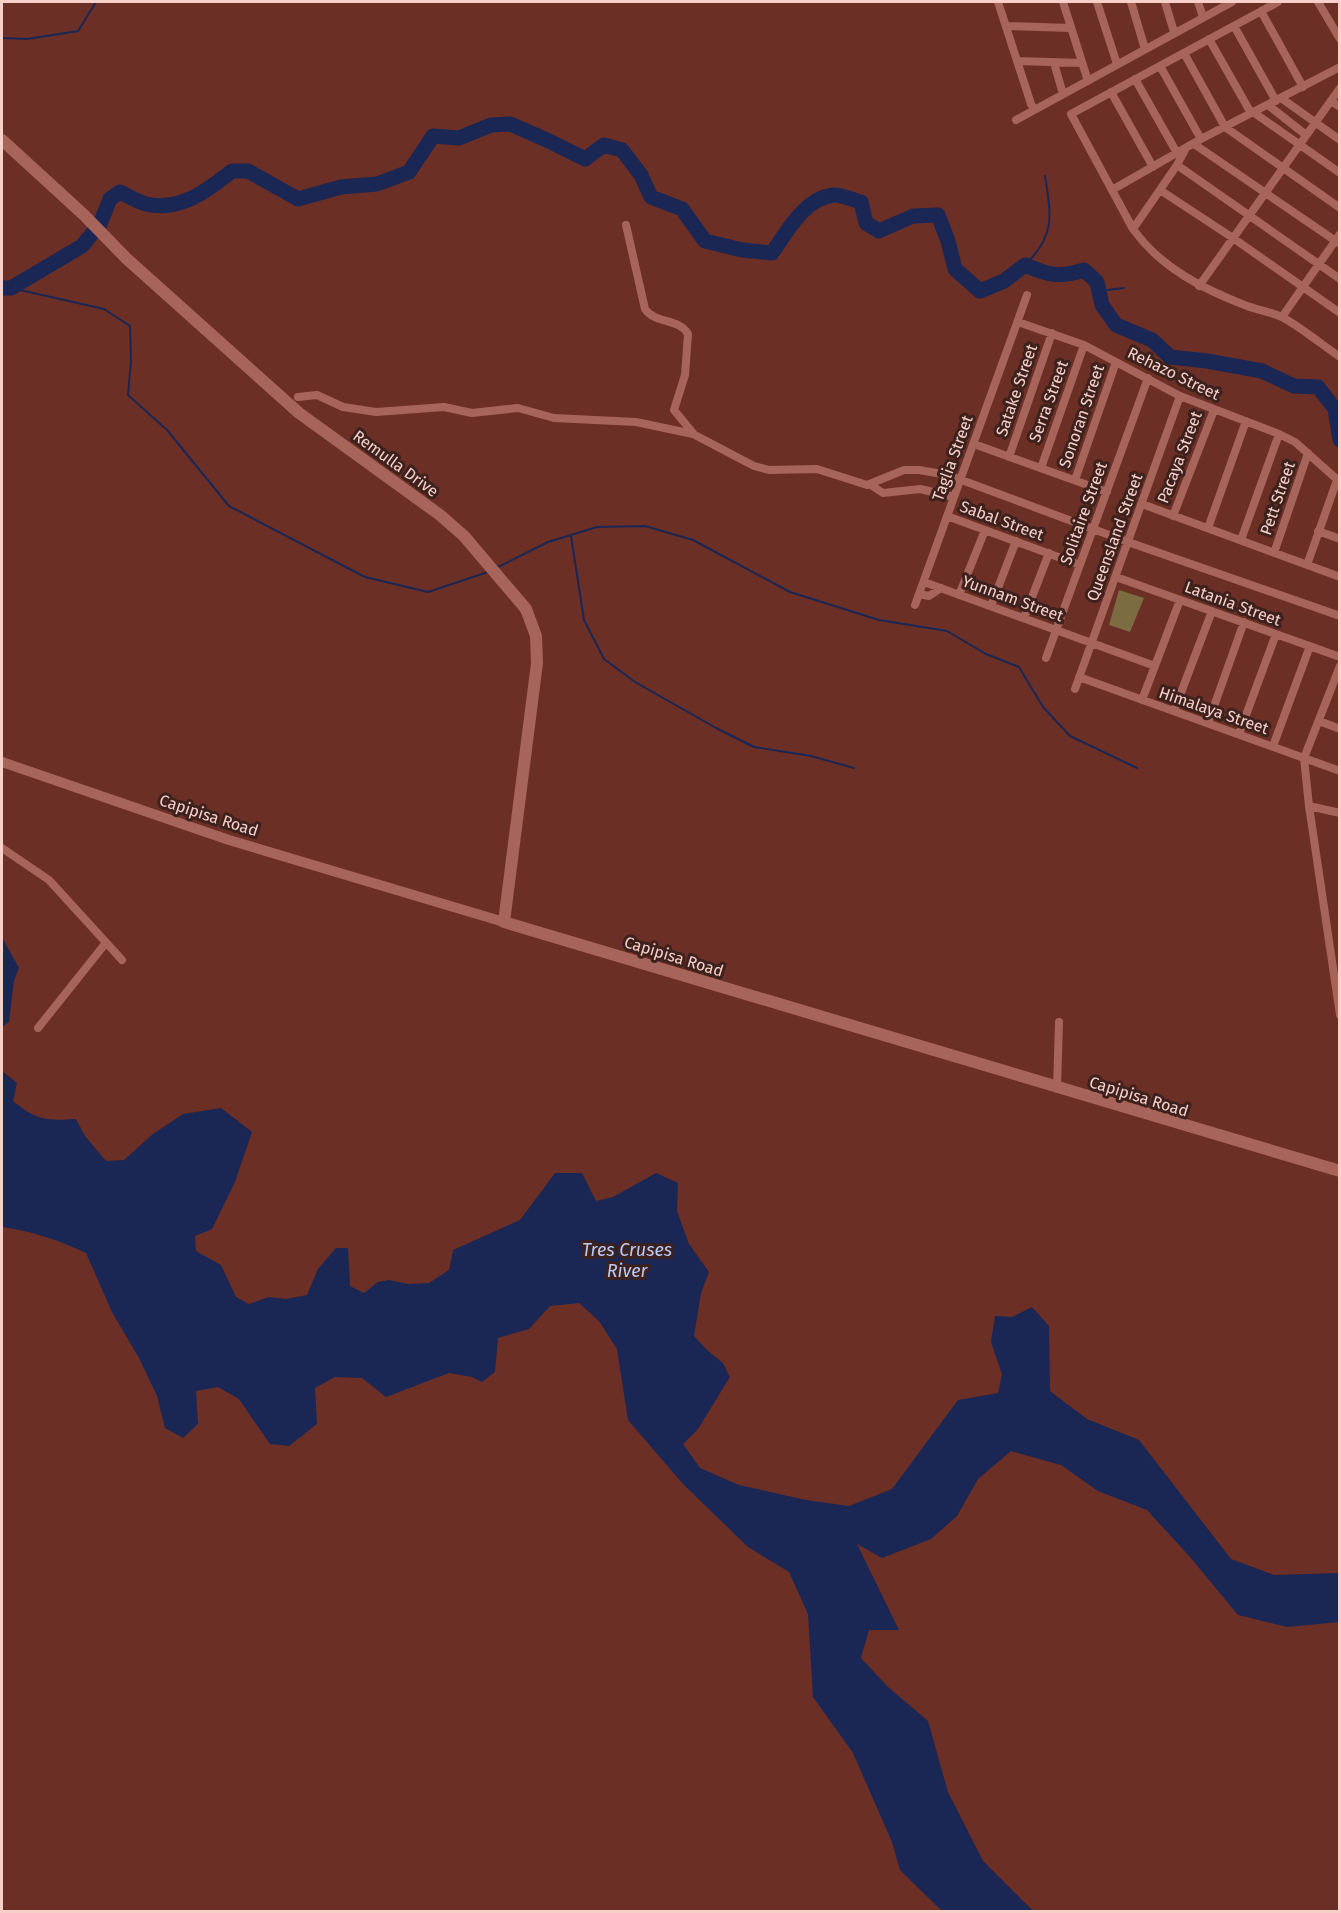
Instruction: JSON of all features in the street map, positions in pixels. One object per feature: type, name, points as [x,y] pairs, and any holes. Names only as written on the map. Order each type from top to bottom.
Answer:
[{"type":"main road","name":"Remulla Drive","points":[[2,140],[84,215],[127,259],[299,413],[452,525],[486,560],[520,601],[535,630],[537,663],[504,922]]},
{"type":"main road","name":"Capipisa Road","points":[[504,922],[1058,1089],[1340,1171]]},
{"type":"street","points":[[998,2],[1034,109]]},
{"type":"street","points":[[1063,2],[1088,81]]},
{"type":"street","points":[[1098,2],[1117,64]]},
{"type":"street","points":[[1131,2],[1145,49]]},
{"type":"street","points":[[1165,2],[1174,32]]},
{"type":"street","points":[[1198,2],[1203,17]]},
{"type":"street","points":[[1016,120],[1232,2]]},
{"type":"street","points":[[1278,2],[1071,114],[1133,229],[1146,247],[1199,286],[1282,317],[1340,357]]},
{"type":"street","points":[[1318,2],[1340,39]]},
{"type":"street","points":[[1261,11],[1303,87]]},
{"type":"street","points":[[1006,26],[1071,28]]},
{"type":"street","points":[[1234,26],[1275,101],[1306,135]]},
{"type":"street","points":[[1209,39],[1252,113],[1340,173]]},
{"type":"street","points":[[1184,52],[1225,127],[1340,208]]},
{"type":"street","points":[[1017,61],[1082,63]]},
{"type":"street","points":[[1054,63],[1063,94]]},
{"type":"street","points":[[1160,66],[1194,144],[1338,240],[1282,317]]},
{"type":"street","points":[[1112,190],[1340,67]]},
{"type":"street","points":[[1135,79],[1177,153]]},
{"type":"street","points":[[1199,286],[1340,88]]},
{"type":"street","points":[[1111,92],[1153,167]]},
{"type":"street","points":[[1275,101],[1340,140]]},
{"type":"street","points":[[1331,101],[1340,107]]},
{"type":"street","points":[[1133,229],[1194,144]]},
{"type":"street","points":[[1177,165],[1340,279]]},
{"type":"street","points":[[1160,190],[1340,313]]},
{"type":"street","points":[[626,225],[645,309],[653,317],[681,326],[688,334],[685,375],[674,410],[693,434]]},
{"type":"street","name":"Taglia Street","points":[[915,605],[1026,295]]},
{"type":"street","name":"Rehazo Street","points":[[1018,322],[1084,345],[1180,396],[1279,434],[1295,442],[1338,481]]},
{"type":"street","name":"Satake Street","points":[[1009,457],[1052,333]]},
{"type":"street","name":"Serra Street","points":[[1041,468],[1084,345]]},
{"type":"street","name":"Sonoran Street","points":[[1075,480],[1116,362]]},
{"type":"street","name":"Solitaire Street","points":[[1046,658],[1149,378]]},
{"type":"street","points":[[298,397],[317,394],[343,406],[376,412],[444,407],[472,413],[518,408],[554,418],[636,422],[693,434],[754,466],[769,470],[817,469],[871,485],[883,493],[920,489],[954,497]]},
{"type":"street","name":"Queensland Street","points":[[1075,689],[1180,396]]},
{"type":"street","name":"Pacaya Street","points":[[1173,516],[1214,410]]},
{"type":"street","points":[[1208,528],[1246,421]]},
{"type":"street","points":[[1240,540],[1279,434]]},
{"type":"street","points":[[974,444],[1107,492]]},
{"type":"street","name":"Pett Street","points":[[1274,553],[1308,453]]},
{"type":"street","points":[[871,485],[904,470],[933,472],[1340,616]]},
{"type":"street","points":[[1307,565],[1338,481]]},
{"type":"street","points":[[1142,504],[1340,577]]},
{"type":"street","name":"Sabal Street","points":[[947,516],[1080,565]]},
{"type":"street","points":[[959,595],[985,530]]},
{"type":"street","points":[[1318,531],[1340,539]]},
{"type":"street","points":[[991,606],[1016,541]]},
{"type":"street","points":[[1024,618],[1049,553]]},
{"type":"street","name":"Latania Street","points":[[1116,577],[1340,657]]},
{"type":"street","name":"Yunnam Street","points":[[924,582],[1155,666]]},
{"type":"street","points":[[919,594],[929,596],[941,588]]},
{"type":"street","points":[[1142,700],[1180,600]]},
{"type":"street","points":[[1174,711],[1212,611]]},
{"type":"street","points":[[1208,723],[1244,622]]},
{"type":"street","points":[[1239,734],[1276,634]]},
{"type":"street","points":[[1273,746],[1310,646]]},
{"type":"street","points":[[1340,666],[1335,689],[1304,758],[1340,1015]]},
{"type":"street","name":"Himalaya Street","points":[[1079,677],[1340,771]]},
{"type":"street","points":[[1319,721],[1340,729]]},
{"type":"street","name":"Capipisa Road","points":[[2,762],[229,840],[504,922]]},
{"type":"street","points":[[1309,806],[1340,813]]},
{"type":"street","points":[[2,848],[49,880],[122,960]]},
{"type":"street","points":[[38,1028],[105,944]]},
{"type":"street","points":[[1058,1089],[1059,1022]]},
{"type":"shaded area","points":[[1119,590],[1144,598],[1130,632],[1109,625]]},
{"type":"water","points":[[2,937],[19,968],[14,981],[9,1022],[2,1027]]},
{"type":"water","name":"Tres Cruses River","points":[[2,1071],[17,1083],[13,1101],[28,1112],[42,1118],[76,1119],[85,1136],[106,1161],[124,1160],[153,1134],[183,1114],[221,1108],[252,1132],[235,1182],[212,1229],[195,1236],[196,1251],[221,1265],[236,1297],[249,1304],[269,1297],[286,1299],[307,1295],[318,1269],[336,1248],[348,1248],[350,1286],[364,1293],[378,1282],[389,1280],[408,1284],[429,1283],[449,1270],[453,1250],[520,1220],[555,1173],[582,1173],[596,1201],[613,1197],[656,1173],[678,1183],[677,1211],[689,1244],[709,1272],[701,1293],[694,1336],[723,1363],[730,1377],[698,1429],[683,1444],[700,1468],[739,1485],[806,1500],[849,1506],[892,1489],[958,1400],[998,1393],[1002,1374],[991,1342],[995,1316],[1012,1317],[1032,1307],[1049,1326],[1050,1391],[1087,1419],[1139,1440],[1231,1559],[1274,1575],[1339,1573],[1339,1622],[1287,1627],[1238,1615],[1147,1510],[1098,1491],[1061,1465],[1011,1451],[978,1479],[957,1516],[931,1539],[882,1558],[857,1544],[899,1630],[869,1630],[861,1658],[888,1687],[928,1721],[948,1792],[983,1861],[1033,1911],[942,1911],[900,1870],[892,1842],[853,1753],[813,1697],[808,1614],[789,1572],[748,1547],[683,1484],[628,1420],[617,1349],[599,1321],[579,1303],[550,1306],[529,1329],[498,1338],[495,1372],[482,1382],[472,1377],[449,1373],[386,1397],[362,1378],[335,1377],[315,1388],[317,1424],[289,1446],[270,1444],[239,1399],[218,1387],[196,1391],[198,1424],[183,1438],[165,1428],[157,1396],[139,1358],[112,1312],[86,1253],[45,1237],[2,1227]]},
{"type":"waterway","points":[[2,38],[27,39],[78,31],[96,2]]},
{"type":"waterway","points":[[2,288],[11,288],[82,246],[100,224],[110,199],[120,192],[146,204],[170,205],[193,198],[232,171],[248,171],[298,199],[341,187],[377,184],[409,172],[433,136],[459,138],[491,125],[510,124],[585,159],[604,145],[622,150],[641,175],[651,197],[682,209],[705,241],[742,250],[772,253],[805,209],[823,198],[836,195],[861,202],[866,223],[879,231],[913,216],[938,215],[955,269],[980,291],[1004,281],[1025,265],[1054,274],[1084,270],[1097,282],[1102,305],[1116,325],[1152,340],[1170,357],[1262,371],[1294,386],[1318,387],[1335,409],[1340,440]]},
{"type":"waterway","points":[[1025,265],[1047,234],[1049,202],[1045,176]]},
{"type":"waterway","points":[[11,288],[104,309],[130,326],[131,361],[128,395],[167,430],[229,506],[365,577],[428,592],[488,572]]},
{"type":"waterway","points":[[1099,291],[1124,288]]},
{"type":"waterway","points":[[496,568],[548,542],[597,527],[645,526],[693,540],[790,592],[879,620],[947,631],[986,654],[1019,667],[1043,707],[1070,736],[1137,768]]},
{"type":"waterway","points":[[571,536],[584,620],[604,659],[635,682],[754,747],[811,756],[854,768]]}]
